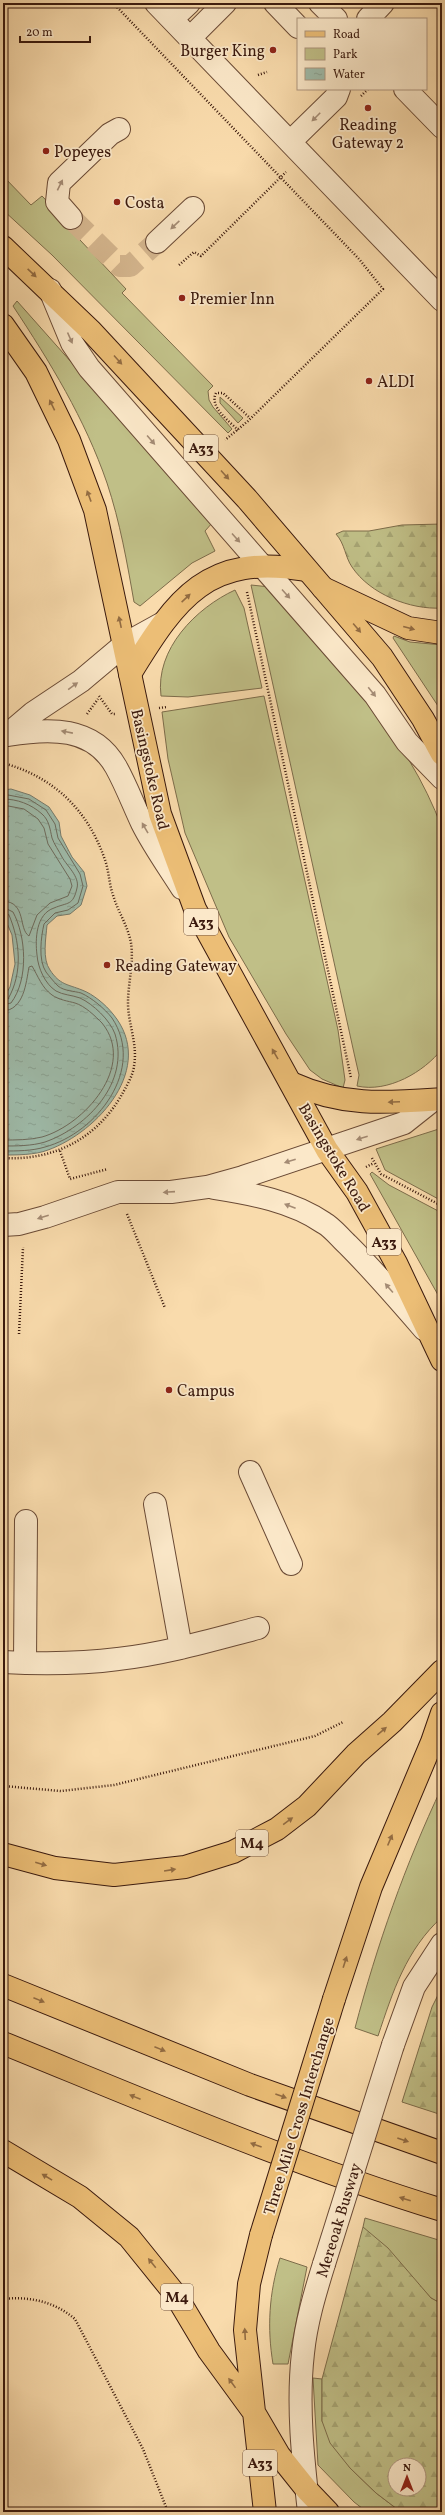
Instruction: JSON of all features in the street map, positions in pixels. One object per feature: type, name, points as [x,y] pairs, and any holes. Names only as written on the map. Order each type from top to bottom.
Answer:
[{"type":"main road","name":"A33","points":[[3,246],[91,331],[181,426],[247,499],[306,570],[382,657],[423,719],[442,754]]},
{"type":"main road","name":"A33","points":[[3,325],[36,372],[69,440],[95,510],[130,674]]},
{"type":"main road","points":[[130,674],[162,622],[194,591],[216,575],[238,568],[260,565],[306,570]]},
{"type":"main road","points":[[323,588],[408,628],[442,633]]},
{"type":"main road","name":"Basingstoke Road","points":[[130,674],[160,814],[195,909],[237,989],[292,1083],[327,1150],[357,1192],[396,1263],[442,1360]]},
{"type":"main road","name":"Basingstoke Road","points":[[292,1083],[329,1098],[352,1102],[439,1096]]},
{"type":"main road","name":"M4","points":[[3,1854],[55,1868],[114,1875],[172,1870],[233,1852],[277,1829],[307,1806],[356,1754],[392,1722],[442,1671]]},
{"type":"main road","name":"Three Mile Cross Interchange","points":[[328,2512],[307,2490],[279,2455],[254,2414],[244,2330],[249,2284],[261,2235],[334,1999],[371,1887],[432,1742],[442,1713]]},
{"type":"main road","points":[[3,1986],[250,2085],[442,2153]]},
{"type":"main road","points":[[3,2043],[246,2141],[384,2192],[442,2210]]},
{"type":"main road","name":"M4","points":[[3,2151],[80,2197],[129,2237],[175,2294],[208,2351],[254,2414]]},
{"type":"main road","name":"A33","points":[[254,2414],[265,2512]]},
{"type":"street","points":[[156,3],[442,300]]},
{"type":"street","points":[[172,19],[189,3]]},
{"type":"street","points":[[190,38],[225,3]]},
{"type":"street","points":[[275,3],[297,26]]},
{"type":"street","points":[[320,3],[335,18]]},
{"type":"street","points":[[369,18],[383,3]]},
{"type":"street","points":[[406,90],[442,127]]},
{"type":"street","points":[[296,149],[336,97],[348,94]]},
{"type":"street","points":[[71,218],[57,202],[59,184],[110,134],[119,129]]},
{"type":"street","points":[[157,242],[193,208]]},
{"type":"street","points":[[49,289],[72,343],[89,368],[375,695],[407,742],[442,778]]},
{"type":"street","points":[[6,736],[32,713],[81,680],[124,644],[162,622]]},
{"type":"street","points":[[6,736],[40,729],[64,731],[86,738],[108,755],[121,777],[143,825],[195,909]]},
{"type":"street","points":[[11,1225],[118,1192],[171,1192],[207,1187],[327,1150],[404,1123],[439,1096]]},
{"type":"street","points":[[207,1187],[251,1194],[312,1215],[325,1224],[375,1272],[432,1339]]},
{"type":"street","points":[[250,1472],[291,1564]]},
{"type":"street","points":[[155,1504],[181,1648]]},
{"type":"street","points":[[26,1521],[26,1663]]},
{"type":"street","points":[[3,1662],[26,1663],[119,1659],[181,1648],[258,1628]]},
{"type":"street","name":"Mereoak Busway","points":[[309,2512],[301,2405],[302,2355],[309,2319],[324,2264],[393,2045],[414,1987],[442,1944]]},
{"type":"path","points":[[112,3],[359,259],[384,289],[250,419],[225,440]]},
{"type":"path","points":[[348,94],[364,90]]},
{"type":"path","points":[[179,265],[194,252],[201,256],[281,178],[296,149]]},
{"type":"path","points":[[238,430],[216,407],[214,398],[216,393],[223,393],[250,419]]},
{"type":"path","points":[[247,592],[352,1085]]},
{"type":"path","points":[[3,763],[24,769],[48,781],[74,804],[95,835],[106,862],[108,880],[113,897],[125,921],[131,942],[132,960],[128,984],[128,1007],[136,1050],[134,1067],[113,1110],[99,1126],[81,1141],[60,1151],[3,1158]]},
{"type":"path","points":[[60,1151],[70,1179],[109,1169],[165,1308]]},
{"type":"path","name":"Basingstoke Road","points":[[374,1163],[381,1174],[442,1206]]},
{"type":"path","points":[[11,1225],[24,1246],[19,1334]]},
{"type":"path","points":[[3,1786],[61,1791],[114,1786],[315,1736],[343,1722]]},
{"type":"path","points":[[3,2299],[38,2300],[61,2307],[75,2319],[143,2450],[168,2512]]},
{"type":"green space","points":[[3,176],[31,205],[42,196],[67,222],[65,224],[126,289],[122,293],[213,386],[208,391],[209,400],[213,407],[232,429],[228,433],[52,255],[3,210]]},
{"type":"green space","points":[[17,301],[213,522],[205,531],[215,551],[192,563],[140,606],[134,602],[116,512],[98,459],[66,392],[13,306]]},
{"type":"green space","points":[[220,397],[243,418],[238,423],[220,403]]},
{"type":"green space","points":[[442,524],[442,608],[430,608],[404,603],[369,585],[352,567],[336,534],[343,531],[369,531],[402,525]]},
{"type":"green space","points":[[251,585],[270,587],[344,671],[367,700],[410,761],[442,828],[442,1049],[415,1073],[393,1083],[369,1087],[357,1086],[359,1075]]},
{"type":"green space","points":[[235,590],[244,608],[262,688],[188,697],[161,696],[161,679],[165,662],[171,647],[181,632],[206,608]]},
{"type":"green space","points":[[394,636],[410,642],[442,645],[442,712],[393,638]]},
{"type":"green space","points":[[264,696],[338,1030],[345,1080],[343,1088],[322,1079],[310,1070],[286,1034],[229,937],[185,833],[168,759],[162,712]]},
{"type":"green space","points":[[442,1128],[442,1201],[385,1170],[376,1149]]},
{"type":"green space","points":[[372,1172],[389,1185],[442,1213],[442,1302],[370,1174]]},
{"type":"green space","points":[[442,1787],[442,1917],[419,1943],[410,1957],[395,1987],[378,2036],[355,2028],[382,1936],[416,1846]]},
{"type":"green space","points":[[442,1987],[442,2115],[402,2102],[432,2007]]},
{"type":"green space","points":[[365,2218],[442,2241],[442,2304],[431,2298],[363,2227]]},
{"type":"green space","points":[[363,2227],[388,2248],[431,2298],[442,2304],[442,2512],[401,2512],[376,2493],[350,2468],[330,2443],[322,2421],[322,2379]]},
{"type":"green space","points":[[280,2258],[307,2267],[288,2364],[273,2364],[271,2351],[271,2297]]},
{"type":"green space","points":[[313,2378],[322,2379],[322,2421],[350,2468],[376,2493],[401,2512],[367,2512],[354,2502],[318,2465]]},
{"type":"water","points":[[11,789],[30,795],[49,807],[59,822],[61,836],[72,857],[84,872],[87,886],[81,905],[70,914],[57,916],[47,925],[45,954],[50,970],[57,979],[90,994],[99,1000],[113,1014],[125,1034],[128,1055],[125,1076],[116,1095],[102,1113],[85,1129],[67,1141],[43,1152],[3,1155],[3,999],[10,987],[15,964],[12,935],[3,914],[3,790]]},
{"type":"tunnel","points":[[71,218],[120,266],[130,266],[157,242]]},
{"type":"place","name":"Burger King","points":[[273,50]]},
{"type":"place","name":"Reading Gateway 2","points":[[368,108]]},
{"type":"place","name":"Popeyes","points":[[46,151]]},
{"type":"place","name":"Costa","points":[[117,202]]},
{"type":"place","name":"Premier Inn","points":[[182,298]]},
{"type":"place","name":"ALDI","points":[[369,381]]},
{"type":"place","name":"Reading Gateway","points":[[107,965]]},
{"type":"place","name":"Campus","points":[[169,1390]]}]
